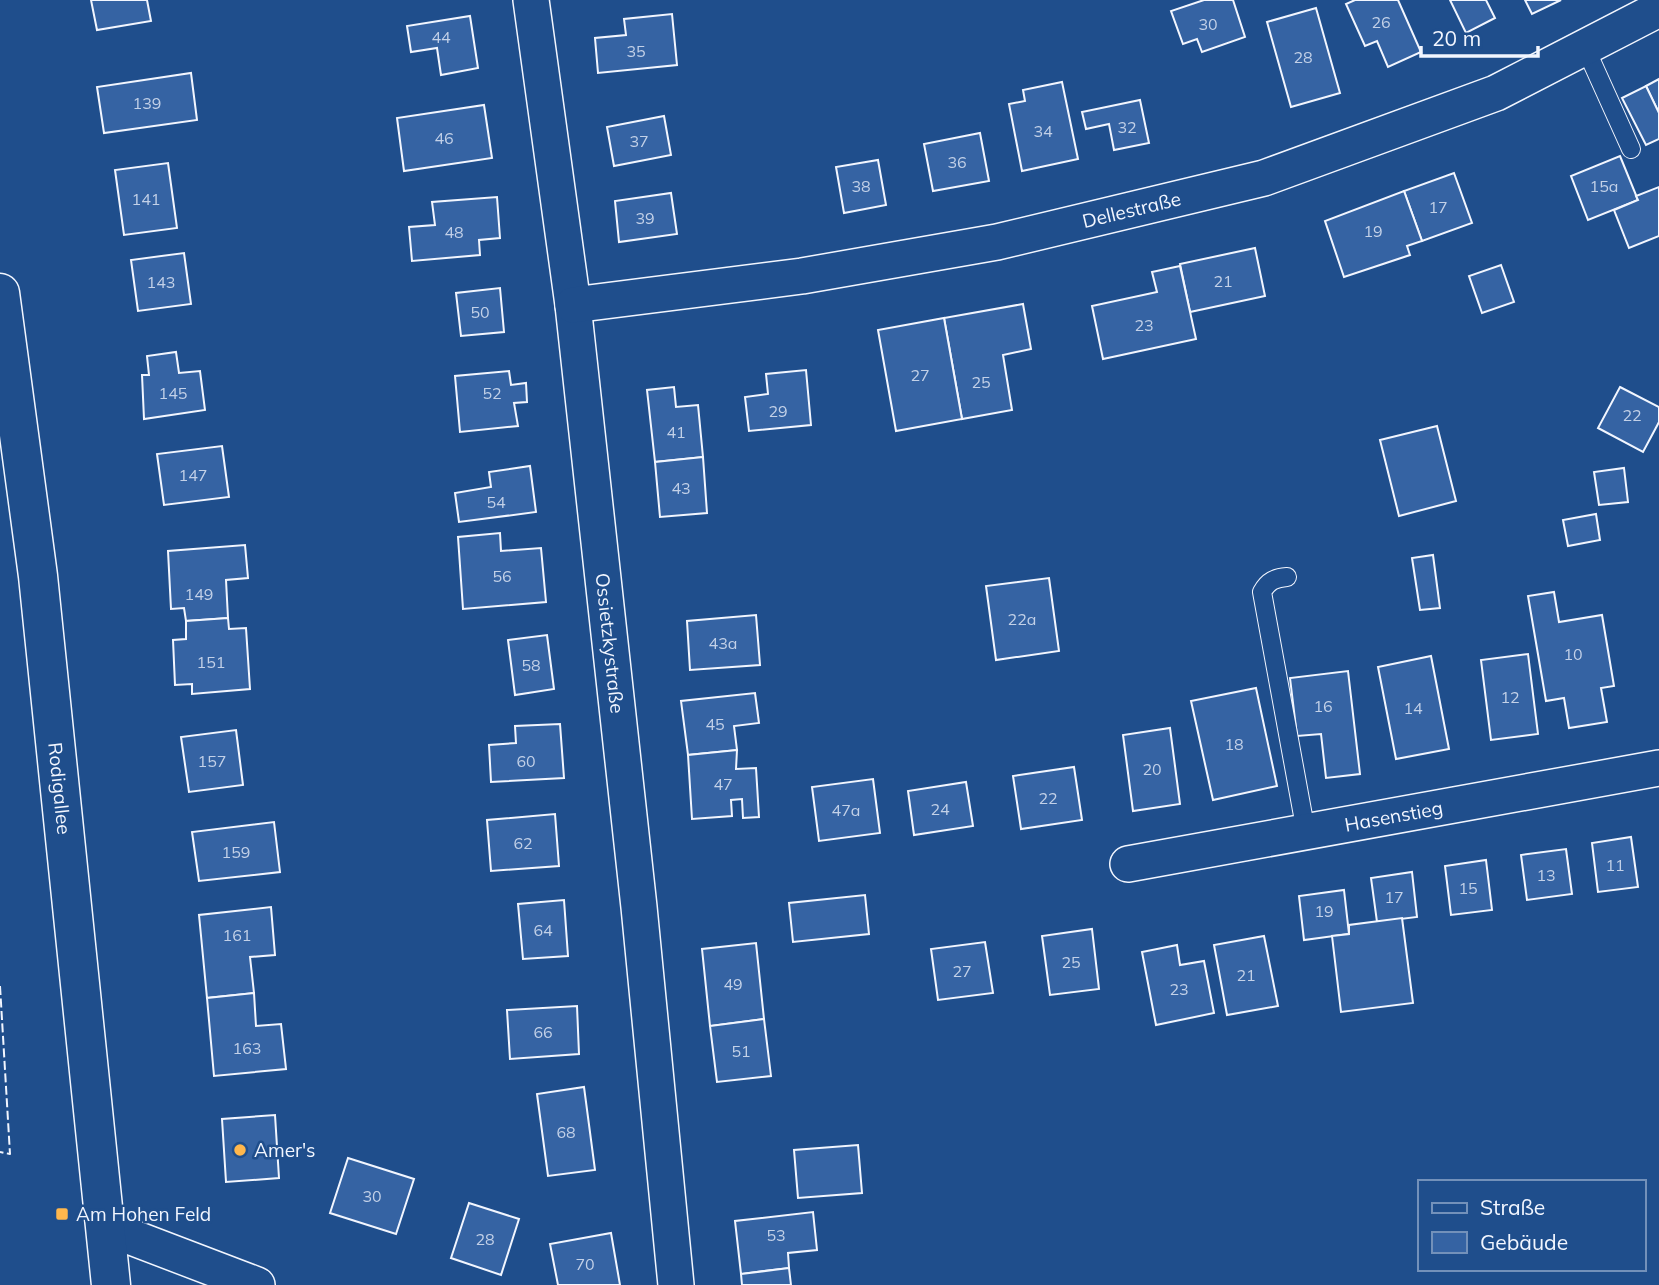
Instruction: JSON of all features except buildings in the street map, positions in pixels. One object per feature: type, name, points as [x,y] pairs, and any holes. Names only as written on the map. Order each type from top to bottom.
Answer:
[{"type":"main road","name":"Rodigallee","points":[[0,293],[38,576],[111,1285]]},
{"type":"street","name":"Ossietzkystraße","points":[[531,0],[573,305],[639,907],[677,1285]]},
{"type":"street","name":"Dellestraße","points":[[573,305],[802,276],[997,242],[1264,178],[1496,93],[1659,9]]},
{"type":"street","name":"Hasenstieg","points":[[1128,864],[1659,768]]},
{"type":"street","points":[[105,1227],[257,1285]]},
{"type":"lane","points":[[1585,47],[1631,149]]},
{"type":"lane","points":[[1287,577],[1274,578],[1262,592],[1306,832]]},
{"type":"fence","points":[[0,986],[10,1154],[0,1152]]},
{"type":"place","name":"Amer's","points":[[240,1150]]},
{"type":"place","name":"Am Hohen Feld","points":[[62,1214]]}]
